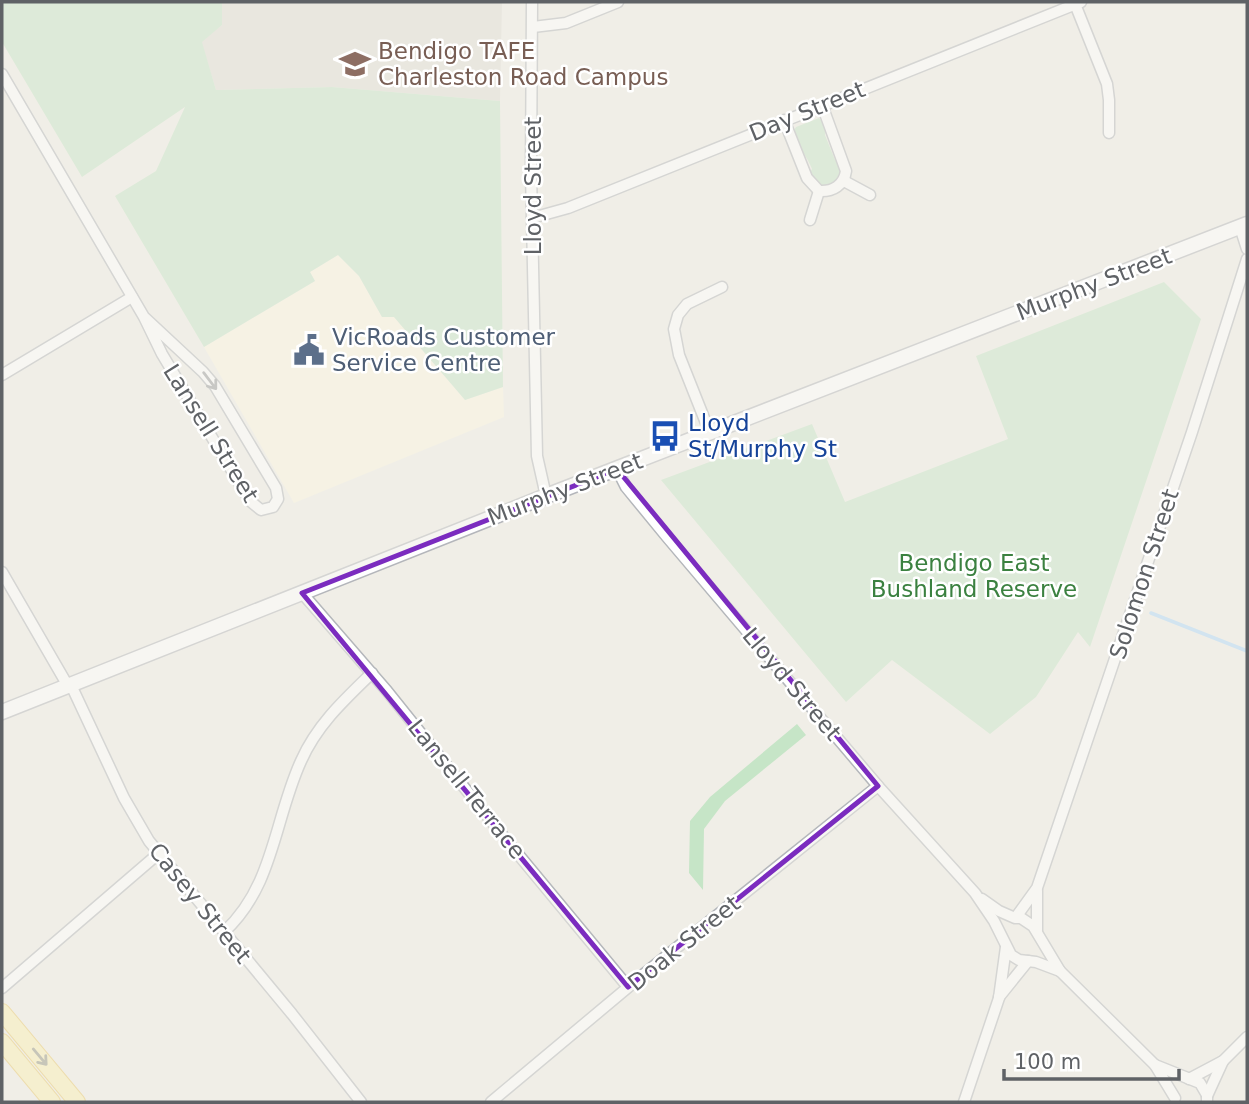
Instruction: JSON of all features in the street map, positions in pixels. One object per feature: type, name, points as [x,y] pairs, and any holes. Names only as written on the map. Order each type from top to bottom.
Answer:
[{"type":"main road","points":[[2,1012],[77,1102]]},
{"type":"main road","points":[[5,1052],[52,1102]]},
{"type":"street","name":"Lloyd Street","points":[[532,2],[532,218],[537,456],[546,496]]},
{"type":"street","points":[[533,27],[566,23],[618,2]]},
{"type":"street","points":[[1078,3],[1107,84],[1109,133]]},
{"type":"street","name":"Day Street","points":[[532,218],[568,208],[1078,3]]},
{"type":"street","name":"Lansell Street","points":[[2,74],[144,317],[162,354],[250,501],[261,510],[273,507],[278,499],[276,488],[215,386],[144,317]]},
{"type":"street","points":[[819,191],[835,189],[844,181],[846,171],[822,105]]},
{"type":"street","points":[[784,120],[807,178],[819,191]]},
{"type":"street","points":[[844,181],[870,195]]},
{"type":"street","points":[[810,220],[819,191]]},
{"type":"street","points":[[1243,226],[1247,249]]},
{"type":"street","name":"Murphy Street","points":[[2,712],[546,496],[1243,226]]},
{"type":"street","name":"Solomon Street","points":[[1015,918],[1037,888],[1247,259]]},
{"type":"street","points":[[710,433],[679,355],[674,329],[678,315],[687,304],[722,286]]},
{"type":"street","points":[[2,375],[132,297]]},
{"type":"street","name":"Lloyd Street","points":[[617,469],[626,487],[641,506],[878,786],[975,893],[994,921],[1005,945]]},
{"type":"street","name":"Casey Street","points":[[2,572],[70,685],[124,798],[158,855],[361,1102]]},
{"type":"street","name":"Lansell Terrace","points":[[302,593],[463,783],[503,836],[628,986]]},
{"type":"street","points":[[224,932],[255,895],[282,813],[308,747],[326,720],[372,674]]},
{"type":"street","name":"Doak Street","points":[[491,1102],[628,986],[878,786]]},
{"type":"street","points":[[2,988],[158,855]]},
{"type":"street","name":"Solomon Street","points":[[1037,888],[1038,934]]},
{"type":"street","name":"Lloyd Street","points":[[975,893],[999,911],[1015,918]]},
{"type":"street","points":[[964,1102],[999,998],[1004,934],[1015,918],[1028,921],[1060,971],[1155,1065],[1175,1100]]},
{"type":"street","points":[[999,998],[1039,948],[1038,934]]},
{"type":"street","points":[[1005,945],[1014,957],[1060,971]]},
{"type":"street","points":[[1175,1100],[1177,1088],[1188,1079],[1223,1061],[1247,1037]]},
{"type":"street","points":[[1207,1100],[1223,1061]]},
{"type":"street","points":[[1155,1065],[1200,1083],[1207,1100]]},
{"type":"highlighted area","points":[[617,469],[878,786],[628,987],[302,593]]},
{"type":"shaded area","name":"Bendigo TAFE Charleston Road Campus","points":[[222,2],[502,2],[500,101],[332,87],[216,90],[201,41],[222,25]]},
{"type":"shaded area","points":[[338,255],[359,276],[382,317],[394,317],[465,400],[503,387],[504,417],[294,503],[204,347],[315,281],[310,272]]},
{"type":"green space","points":[[2,2],[222,2],[222,25],[202,42],[216,90],[332,87],[500,101],[503,387],[465,400],[394,317],[382,317],[359,276],[338,255],[310,272],[315,281],[204,347],[115,196],[156,171],[185,107],[82,177],[2,42]]},
{"type":"green space","points":[[819,118],[826,125],[825,135],[835,160],[840,162],[842,172],[837,182],[822,186],[809,174],[812,169],[793,132],[796,127]]},
{"type":"green space","name":"Bendigo East Bushland Reserve","points":[[1164,282],[1201,319],[1090,647],[1078,632],[1036,697],[990,734],[892,660],[846,702],[661,480],[812,424],[845,502],[1008,439],[976,356]]},
{"type":"green space","points":[[797,724],[806,735],[725,801],[704,829],[703,890],[689,873],[690,821],[710,797]]},
{"type":"waterway","points":[[1151,613],[1247,651]]},
{"type":"place","name":"Bendigo TAFE Charleston Road Campus","points":[[355,64]]},
{"type":"place","name":"VicRoads Customer Service Centre","points":[[309,350]]},
{"type":"place","name":"Lloyd St/Murphy St","points":[[665,436]]}]
